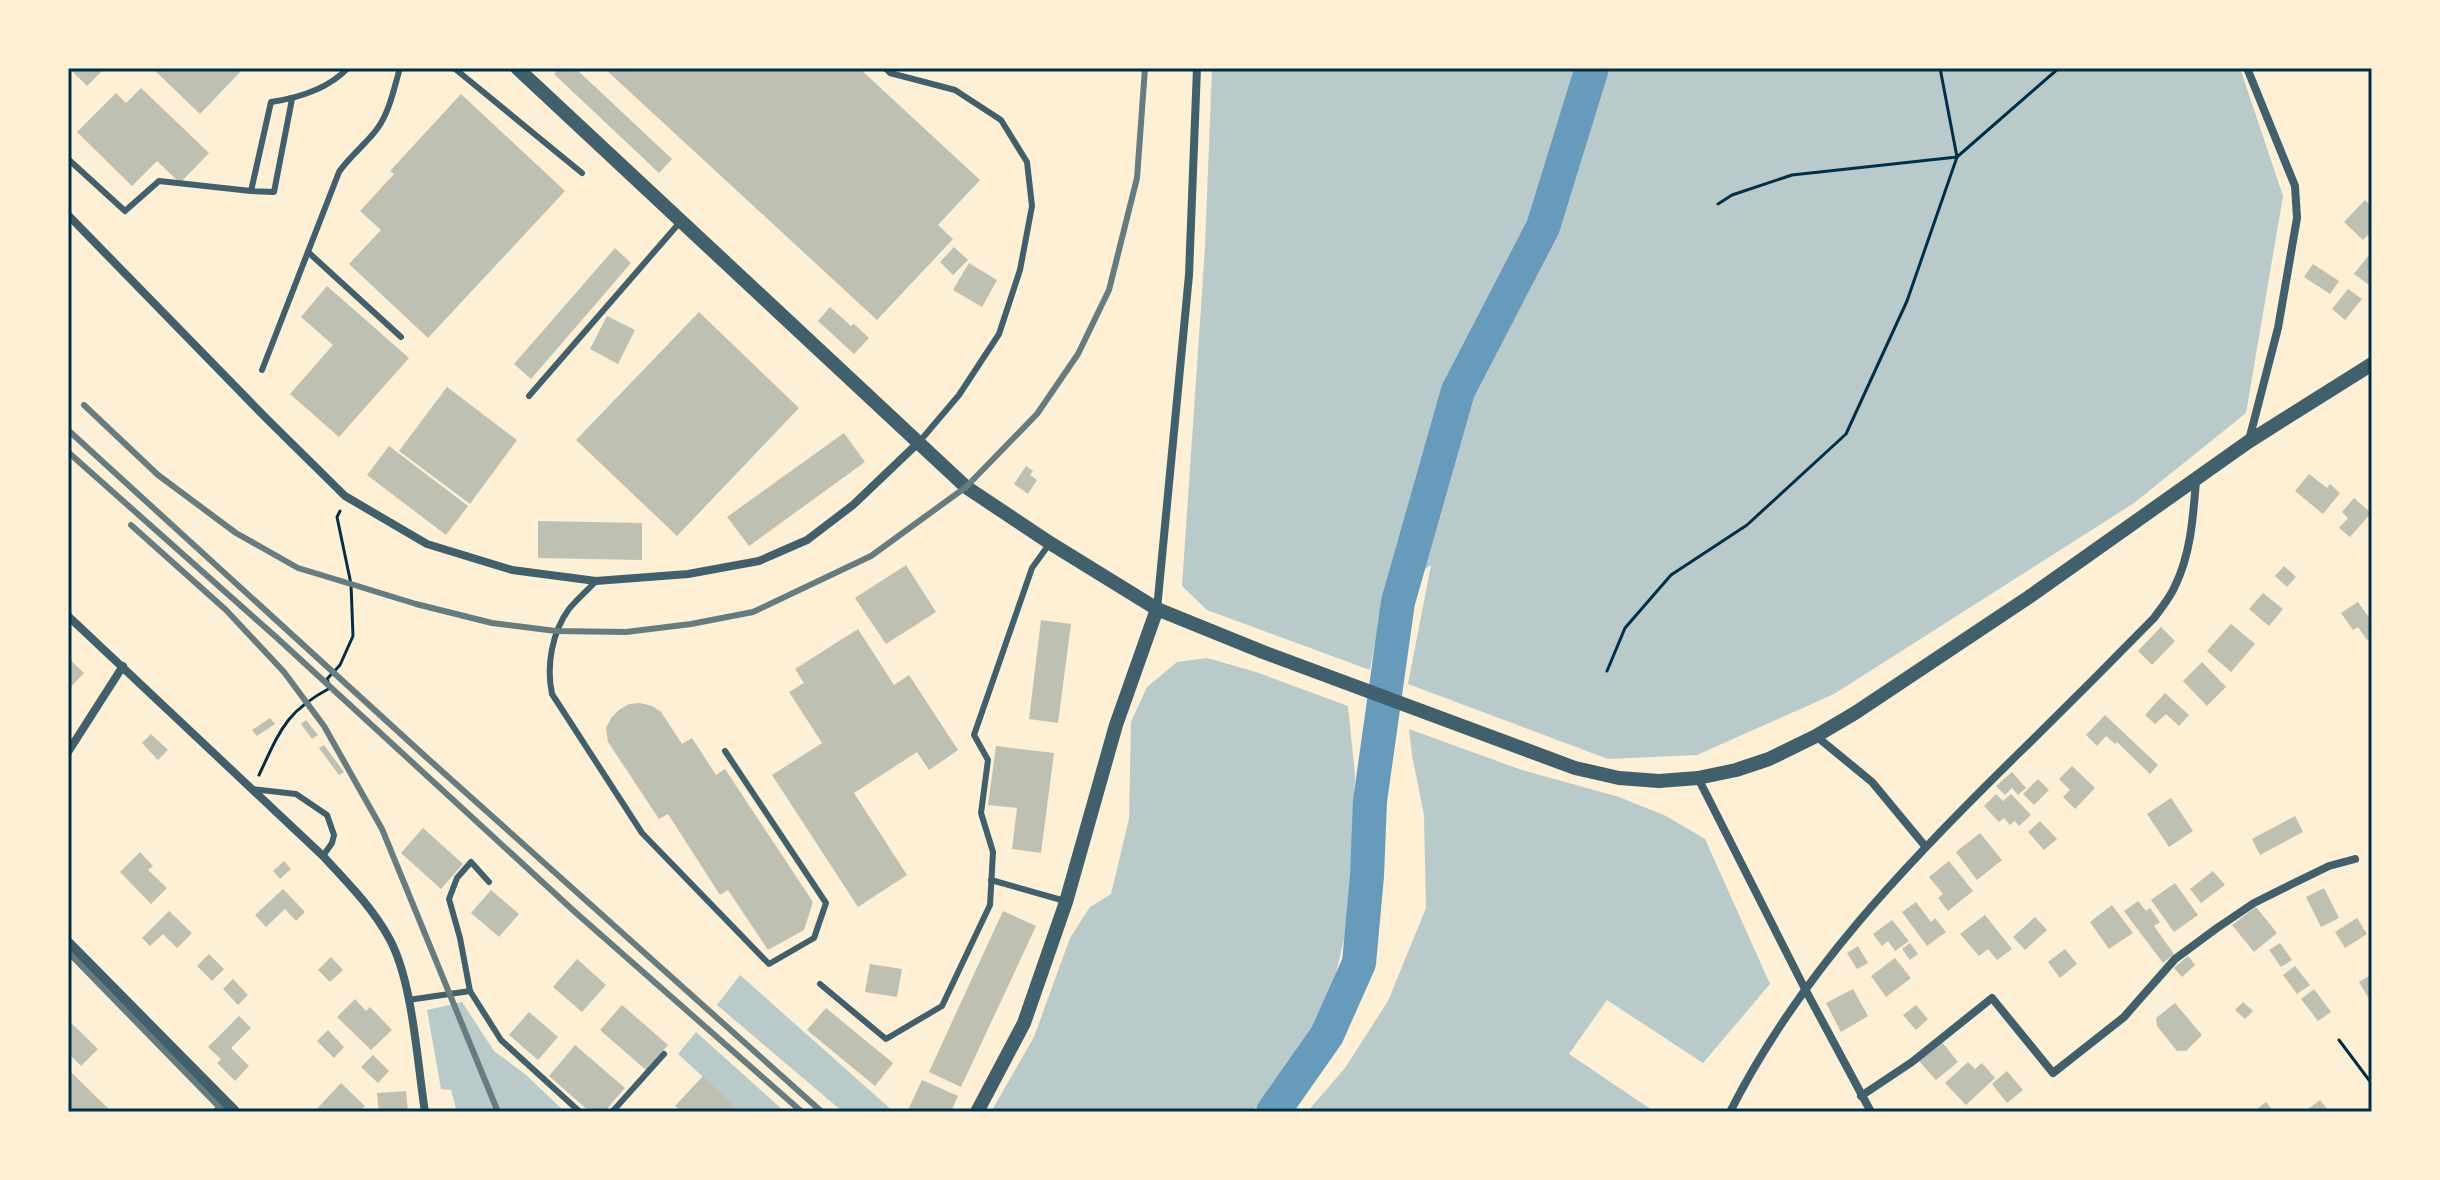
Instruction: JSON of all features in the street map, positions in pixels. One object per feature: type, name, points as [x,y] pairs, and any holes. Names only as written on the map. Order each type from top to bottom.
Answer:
[{"type":"street","points":[[517,68],[966,487],[1050,543],[1157,609],[1526,751],[1575,768],[1619,778],[1659,781],[1698,778],[1736,770],[1769,759],[1816,736],[2029,597],[2248,442],[2372,364]]},
{"type":"street","points":[[977,1112],[1024,1023],[1066,902],[1116,725],[1157,609],[1189,275],[1197,68]]},
{"type":"street","points":[[2247,68],[2295,186],[2297,218],[2278,328],[2248,442]]},
{"type":"street","points":[[68,215],[345,496],[427,544],[512,570],[596,581],[688,574],[759,561],[807,540],[853,505],[918,443]]},
{"type":"street","points":[[1730,1112],[1745,1082],[1805,989],[1846,936],[1925,846],[2154,618],[2174,589],[2185,564],[2192,533],[2196,481]]},
{"type":"street","points":[[68,616],[323,856],[362,899],[391,941],[400,964],[425,1112]]},
{"type":"street","points":[[68,752],[123,666]]},
{"type":"street","points":[[1816,736],[1872,782],[1925,846]]},
{"type":"street","points":[[1698,778],[1871,1112]]},
{"type":"street","points":[[1861,1096],[1912,1062],[1992,998],[2053,1073],[2124,1017],[2175,959],[2217,928],[2265,897],[2329,866],[2355,859]]},
{"type":"street","points":[[68,945],[224,1109]]},
{"type":"lane","points":[[251,191],[271,102],[292,99],[338,80],[348,68]]},
{"type":"lane","points":[[262,370],[339,172],[350,155],[377,129],[391,101],[400,68]]},
{"type":"lane","points":[[454,68],[582,173]]},
{"type":"lane","points":[[885,68],[890,73],[955,90],[1001,120],[1027,162],[1032,206],[1020,270],[999,334],[959,395],[918,443]]},
{"type":"lane","points":[[68,159],[125,211],[159,181],[274,192],[292,99]]},
{"type":"lane","points":[[529,396],[681,221]]},
{"type":"lane","points":[[308,252],[401,337]]},
{"type":"lane","points":[[820,984],[886,1039],[942,1006],[990,905],[993,852],[981,813],[988,760],[974,735],[1032,568],[1050,543]]},
{"type":"lane","points":[[596,581],[569,608],[556,631],[548,677],[552,694],[642,833],[769,964],[814,938],[826,903],[725,751]]},
{"type":"lane","points":[[252,789],[296,794],[327,815],[334,835],[323,856]]},
{"type":"lane","points":[[489,882],[471,862],[457,878],[449,899],[470,991],[501,1040],[580,1112]]},
{"type":"lane","points":[[991,880],[1066,902]]},
{"type":"lane","points":[[408,1000],[470,991]]},
{"type":"lane","points":[[612,1112],[664,1054]]},
{"type":"path","points":[[1940,68],[1957,157]]},
{"type":"path","points":[[1607,671],[1625,628],[1671,575],[1747,525],[1846,434],[1907,301],[1957,157],[2059,68]]},
{"type":"path","points":[[1718,204],[1732,195],[1792,175],[1957,157]]},
{"type":"path","points":[[252,789],[282,727],[306,701],[330,688],[327,679],[340,665],[353,636],[351,584],[337,517],[345,496]]},
{"type":"path","points":[[2339,1040],[2372,1084]]},
{"type":"shaded area","points":[[1212,68],[2240,68],[2283,196],[2246,413],[2134,503],[1834,694],[1697,755],[1608,759],[1408,684],[1431,565],[1384,596],[1370,670],[1207,610],[1182,586],[1205,248]]},
{"type":"shaded area","points":[[1207,658],[1256,672],[1348,706],[1355,775],[1349,918],[1327,1011],[1260,1105],[1248,1112],[991,1112],[1034,1037],[1070,938],[1090,907],[1111,894],[1129,819],[1131,722],[1147,687],[1177,662]]},
{"type":"shaded area","points":[[1409,729],[1519,769],[1619,797],[1666,816],[1705,839],[1770,984],[1703,1063],[1607,1000],[1569,1054],[1655,1112],[1307,1112],[1345,1068],[1388,1001],[1426,908],[1424,815]]},
{"type":"shaded area","points":[[740,975],[894,1112],[843,1112],[717,1005]]},
{"type":"shaded area","points":[[462,1002],[494,1051],[525,1074],[565,1112],[457,1112],[451,1090],[441,1089],[427,1010]]},
{"type":"shaded area","points":[[696,1032],[785,1112],[741,1112],[678,1054]]},
{"type":"building","points":[[69,68],[105,68],[87,86]]},
{"type":"building","points":[[152,68],[244,68],[200,114]]},
{"type":"building","points":[[559,68],[575,68],[672,159],[659,173],[554,74]]},
{"type":"building","points":[[604,68],[859,68],[980,180],[938,225],[953,239],[877,320]]},
{"type":"building","points":[[141,88],[209,153],[180,183],[157,161],[132,186],[77,132],[116,93],[126,103]]},
{"type":"building","points":[[461,94],[565,191],[428,338],[349,264],[381,230],[360,211],[394,174],[390,171]]},
{"type":"building","points":[[2365,200],[2372,207],[2372,231],[2363,240],[2344,222]]},
{"type":"building","points":[[954,247],[968,260],[953,275],[940,262]]},
{"type":"building","points":[[615,248],[631,263],[531,379],[514,364]]},
{"type":"building","points":[[2372,251],[2372,287],[2354,274]]},
{"type":"building","points":[[969,263],[997,280],[982,307],[953,290]]},
{"type":"building","points":[[2313,264],[2339,281],[2330,294],[2304,277]]},
{"type":"building","points":[[327,286],[409,358],[339,437],[290,394],[333,345],[301,317]]},
{"type":"building","points":[[2348,289],[2362,299],[2345,320],[2332,309]]},
{"type":"building","points":[[830,307],[869,338],[854,354],[818,321]]},
{"type":"building","points":[[699,312],[799,408],[677,536],[576,440]]},
{"type":"building","points":[[607,316],[635,330],[618,364],[590,349]]},
{"type":"building","points":[[447,387],[517,440],[470,504],[399,451]]},
{"type":"building","points":[[844,433],[865,462],[749,546],[727,517]]},
{"type":"building","points":[[389,446],[468,506],[446,535],[367,475]]},
{"type":"building","points":[[1026,466],[1033,471],[1030,475],[1037,480],[1028,494],[1014,484]]},
{"type":"building","points":[[2309,474],[2327,488],[2330,484],[2340,493],[2323,514],[2295,491]]},
{"type":"building","points":[[2354,498],[2371,513],[2350,537],[2339,528],[2348,518],[2342,512]]},
{"type":"building","points":[[538,521],[642,523],[642,560],[538,558]]},
{"type":"building","points":[[906,565],[936,612],[886,644],[855,598]]},
{"type":"building","points":[[2284,566],[2296,577],[2287,587],[2275,576]]},
{"type":"building","points":[[2263,593],[2283,609],[2269,626],[2249,609]]},
{"type":"building","points":[[2358,602],[2372,622],[2372,637],[2367,640],[2358,627],[2353,630],[2341,613]]},
{"type":"building","points":[[1041,620],[1071,624],[1058,723],[1029,719]]},
{"type":"building","points":[[2231,624],[2255,644],[2231,672],[2207,651]]},
{"type":"building","points":[[2161,627],[2175,641],[2152,665],[2138,651]]},
{"type":"building","points":[[858,629],[894,685],[909,675],[958,750],[929,770],[917,752],[854,793],[907,875],[858,907],[772,775],[822,743],[789,692],[804,683],[795,669]]},
{"type":"building","points":[[68,658],[84,673],[68,690]]},
{"type":"building","points":[[2202,662],[2226,687],[2207,706],[2183,681]]},
{"type":"building","points":[[2165,693],[2189,715],[2179,726],[2166,714],[2155,724],[2145,715]]},
{"type":"building","points":[[640,703],[661,712],[682,744],[692,738],[716,775],[725,769],[813,902],[804,930],[768,950],[728,890],[720,895],[668,814],[659,819],[608,742],[606,728],[611,718],[629,704]]},
{"type":"building","points":[[2105,715],[2158,765],[2150,774],[2117,742],[2115,744],[2106,736],[2097,746],[2086,735]]},
{"type":"building","points":[[270,718],[275,724],[257,736],[252,730]]},
{"type":"building","points":[[306,720],[318,735],[312,739],[301,724]]},
{"type":"building","points":[[151,734],[168,750],[158,760],[142,743]]},
{"type":"building","points":[[324,745],[344,772],[339,775],[319,748]]},
{"type":"building","points":[[996,746],[1054,753],[1041,853],[1012,849],[1017,808],[988,805]]},
{"type":"building","points":[[2072,766],[2095,788],[2075,809],[2063,797],[2070,790],[2059,779]]},
{"type":"building","points":[[2012,772],[2026,788],[2018,795],[2012,788],[2005,795],[1996,786]]},
{"type":"building","points":[[2038,779],[2049,790],[2034,805],[2023,794]]},
{"type":"building","points":[[1996,794],[2003,801],[2011,794],[2031,815],[2019,826],[2015,821],[2010,825],[2004,818],[1999,822],[1984,806]]},
{"type":"building","points":[[2171,798],[2193,831],[2169,847],[2147,814]]},
{"type":"building","points":[[2295,816],[2303,832],[2260,855],[2252,839]]},
{"type":"building","points":[[2040,821],[2057,839],[2044,850],[2028,832]]},
{"type":"building","points":[[423,828],[463,864],[441,889],[401,853]]},
{"type":"building","points":[[1980,833],[2002,860],[1977,880],[1956,852]]},
{"type":"building","points":[[140,852],[153,866],[148,870],[167,888],[151,904],[120,872]]},
{"type":"building","points":[[284,861],[291,869],[280,879],[273,871]]},
{"type":"building","points":[[1949,861],[1973,891],[1948,911],[1938,898],[1943,894],[1929,877]]},
{"type":"building","points":[[2213,871],[2225,885],[2201,903],[2190,889]]},
{"type":"building","points":[[2175,883],[2198,915],[2174,932],[2151,900]]},
{"type":"building","points":[[2324,888],[2339,918],[2321,927],[2306,897]]},
{"type":"building","points":[[283,889],[305,912],[296,921],[285,909],[266,927],[255,915]]},
{"type":"building","points":[[491,890],[519,914],[499,937],[471,913]]},
{"type":"building","points":[[2138,901],[2146,911],[2150,908],[2160,922],[2154,926],[2174,954],[2163,963],[2124,911]]},
{"type":"building","points":[[1916,902],[1931,922],[1935,918],[1946,932],[1927,946],[1902,912]]},
{"type":"building","points":[[2112,905],[2133,933],[2109,949],[2090,922]]},
{"type":"building","points":[[2256,907],[2277,933],[2254,952],[2232,925]]},
{"type":"building","points":[[169,911],[192,933],[177,948],[163,934],[150,946],[142,938]]},
{"type":"building","points":[[1003,911],[1036,926],[961,1087],[929,1072]]},
{"type":"building","points":[[1985,915],[2012,949],[1997,960],[1988,949],[1979,956],[1960,934]]},
{"type":"building","points":[[2035,917],[2047,930],[2025,950],[2013,937]]},
{"type":"building","points":[[2357,918],[2367,934],[2345,948],[2335,932]]},
{"type":"building","points":[[1892,920],[1909,941],[1895,951],[1888,941],[1882,946],[1873,934]]},
{"type":"building","points":[[1910,943],[1918,954],[1910,960],[1902,949]]},
{"type":"building","points":[[2280,943],[2292,960],[2281,967],[2269,950]]},
{"type":"building","points":[[1858,946],[1868,963],[1857,969],[1847,953]]},
{"type":"building","points":[[2065,949],[2077,964],[2060,978],[2048,962]]},
{"type":"building","points":[[209,954],[224,969],[212,981],[197,966]]},
{"type":"building","points":[[2188,956],[2195,965],[2182,977],[2174,968]]},
{"type":"building","points":[[331,957],[343,970],[330,982],[318,970]]},
{"type":"building","points":[[1895,958],[1911,978],[1886,997],[1871,976]]},
{"type":"building","points":[[577,959],[606,985],[582,1012],[553,987]]},
{"type":"building","points":[[870,964],[902,969],[897,997],[865,992]]},
{"type":"building","points":[[2295,966],[2310,985],[2297,994],[2283,975]]},
{"type":"building","points":[[2369,976],[2372,981],[2372,1004],[2359,982]]},
{"type":"building","points":[[233,979],[248,995],[238,1005],[223,989]]},
{"type":"building","points":[[1853,989],[1868,1016],[1841,1032],[1826,1003]]},
{"type":"building","points":[[2314,989],[2331,1012],[2318,1021],[2301,999]]},
{"type":"building","points":[[355,999],[366,1011],[370,1007],[392,1030],[371,1050],[337,1017]]},
{"type":"building","points":[[2243,1002],[2253,1011],[2245,1019],[2235,1010]]},
{"type":"building","points":[[2175,1003],[2202,1035],[2186,1051],[2177,1051],[2157,1026],[2156,1018]]},
{"type":"building","points":[[622,1005],[668,1045],[646,1070],[600,1030]]},
{"type":"building","points":[[1916,1005],[1928,1019],[1916,1030],[1903,1015]]},
{"type":"building","points":[[826,1008],[893,1063],[875,1086],[807,1030]]},
{"type":"building","points":[[529,1012],[558,1037],[538,1060],[509,1035]]},
{"type":"building","points":[[239,1016],[251,1028],[231,1048],[249,1066],[235,1081],[217,1063],[221,1059],[208,1047]]},
{"type":"building","points":[[68,1020],[98,1049],[81,1066],[68,1053]]},
{"type":"building","points":[[328,1030],[344,1047],[334,1058],[317,1041]]},
{"type":"building","points":[[1942,1042],[1958,1062],[1936,1080],[1919,1061]]},
{"type":"building","points":[[575,1045],[625,1088],[604,1112],[590,1112],[549,1076]]},
{"type":"building","points":[[373,1055],[389,1071],[378,1083],[361,1067]]},
{"type":"building","points":[[1968,1062],[1975,1069],[1982,1063],[1995,1078],[1966,1105],[1945,1083]]},
{"type":"building","points":[[68,1069],[87,1088],[112,1112],[68,1112]]},
{"type":"building","points":[[2007,1071],[2023,1090],[2007,1103],[1992,1084]]},
{"type":"building","points":[[703,1076],[741,1112],[682,1112],[675,1106]]},
{"type":"building","points":[[922,1080],[958,1096],[951,1112],[907,1112]]},
{"type":"building","points":[[341,1083],[365,1106],[359,1112],[314,1112]]},
{"type":"building","points":[[406,1091],[408,1112],[379,1112],[377,1093]]},
{"type":"building","points":[[2320,1100],[2330,1112],[2304,1112]]},
{"type":"building","points":[[2266,1102],[2274,1112],[2259,1112],[2257,1109]]},
{"type":"waterway","points":[[1273,1112],[1327,1035],[1359,963],[1370,801],[1398,602],[1458,391],[1543,227],[1592,68]]},
{"type":"railway","points":[[84,405],[158,475],[236,533],[298,568],[416,604],[492,623],[556,631],[626,632],[753,612],[871,556],[966,487],[1037,414],[1078,354],[1109,290],[1137,178],[1145,68]]},
{"type":"railway","points":[[68,430],[822,1112]]},
{"type":"railway","points":[[68,452],[276,637],[575,912],[802,1112]]},
{"type":"railway","points":[[131,525],[226,610],[284,672],[324,726],[382,829],[498,1112]]},
{"type":"railway","points":[[68,952],[224,1112]]}]
